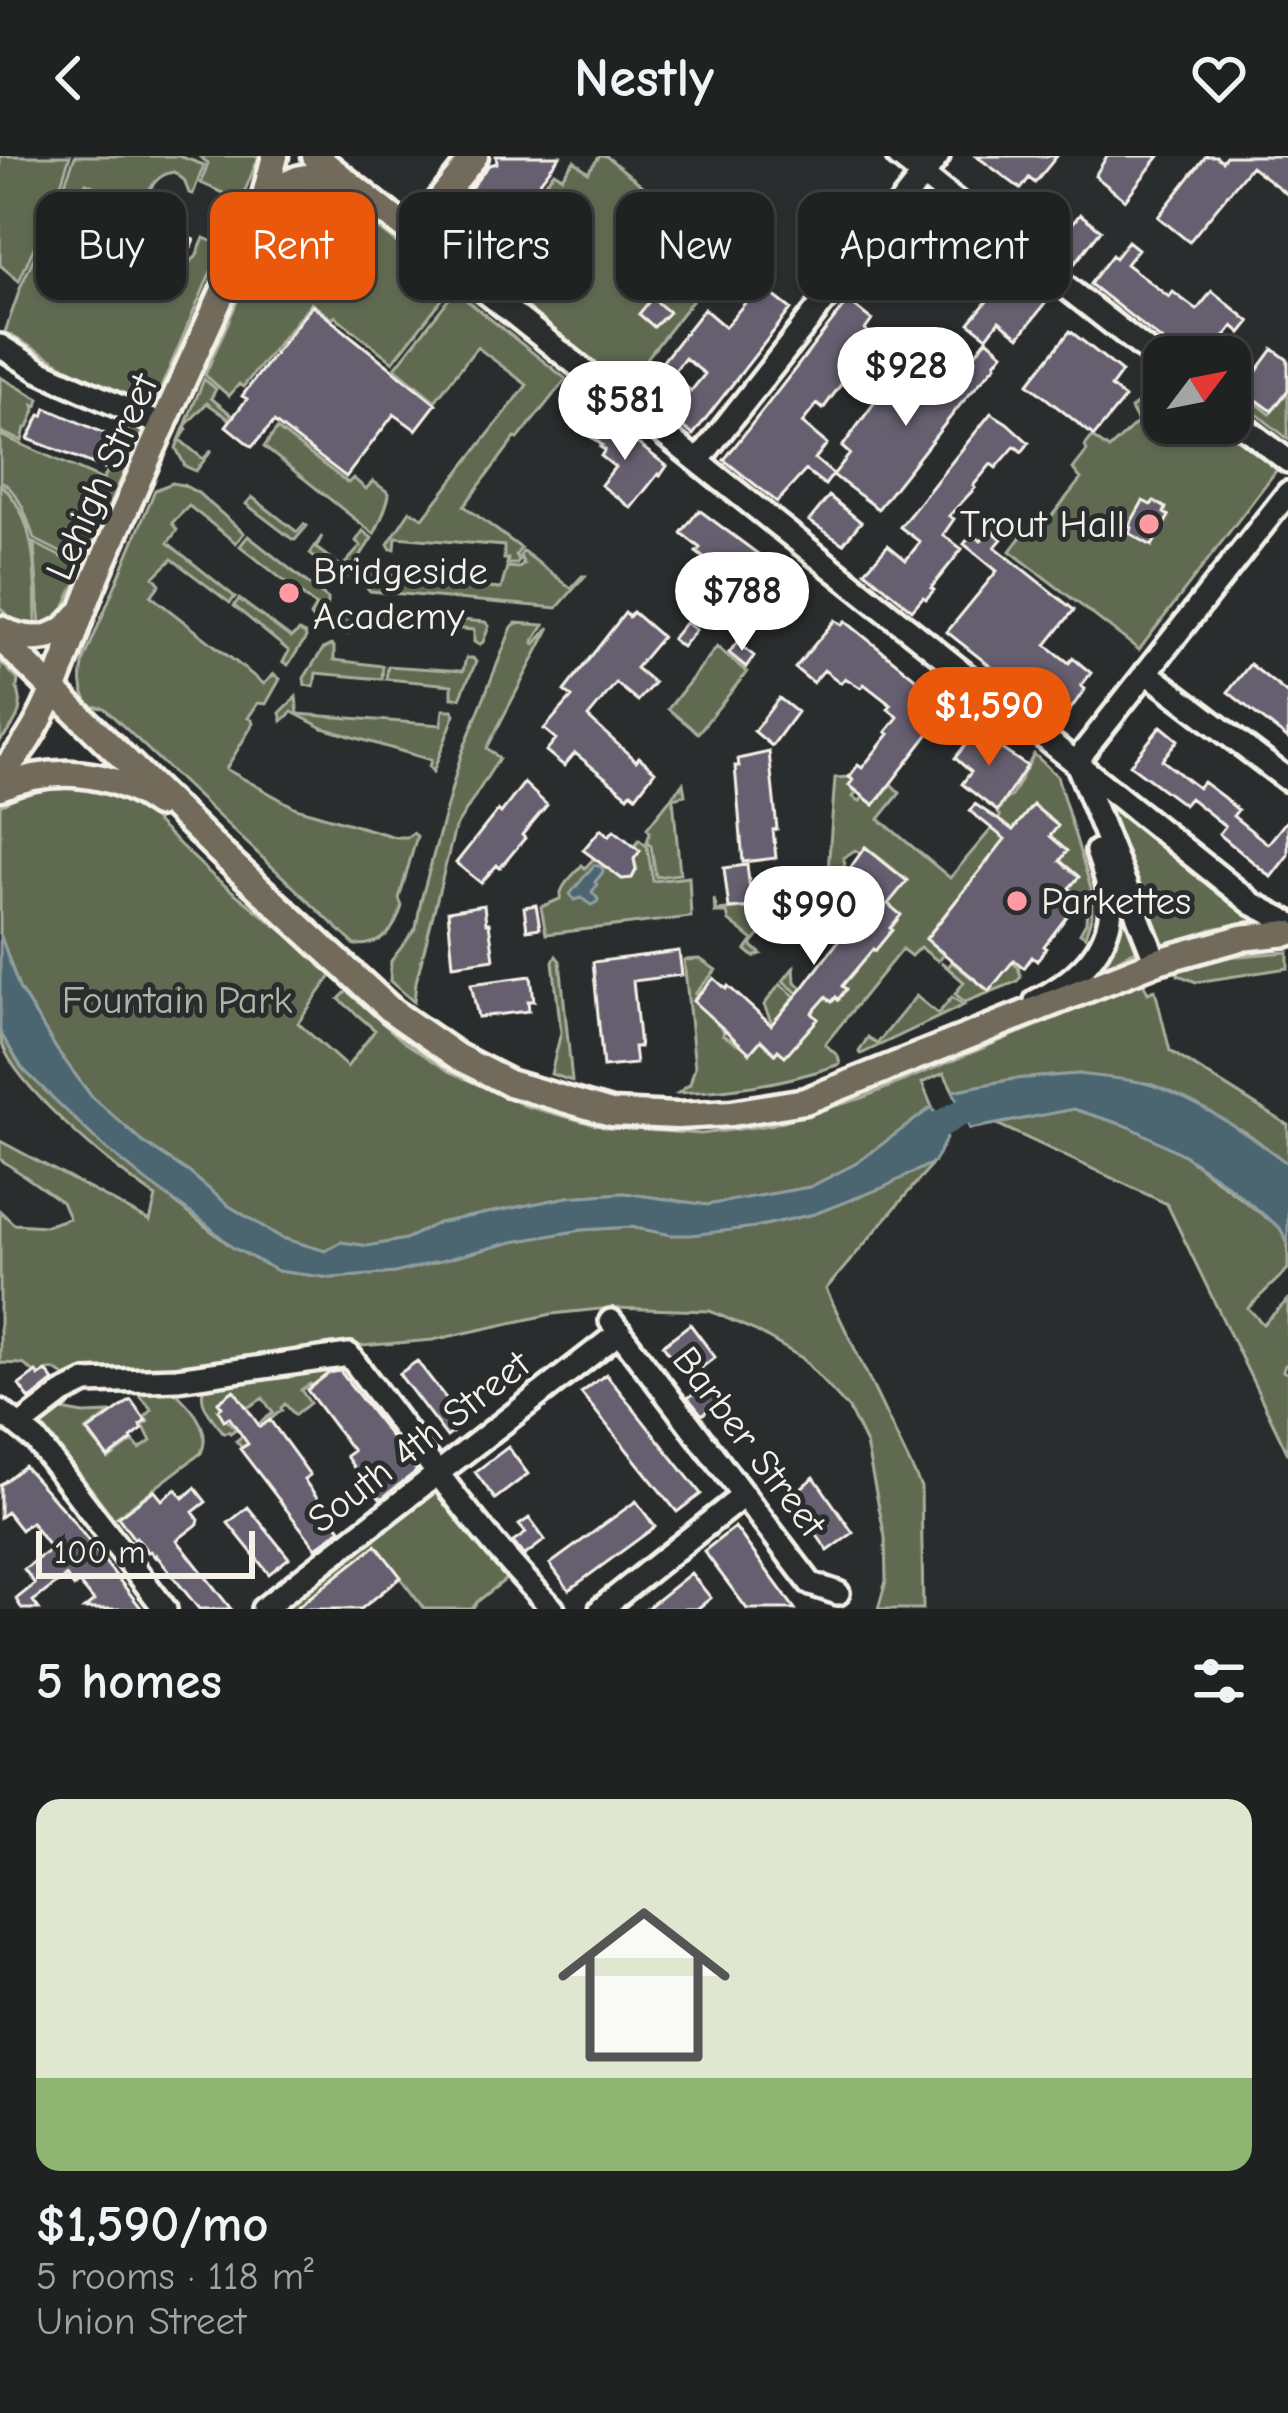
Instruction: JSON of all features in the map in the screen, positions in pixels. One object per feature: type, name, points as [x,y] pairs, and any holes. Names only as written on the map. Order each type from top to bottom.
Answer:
[{"type":"main road","name":"Lehigh Street","points":[[266,192],[275,156]]},
{"type":"main road","points":[[316,156],[359,192]]},
{"type":"main road","points":[[446,192],[475,156]]},
{"type":"main road","points":[[276,192],[317,175],[358,192]]},
{"type":"main road","points":[[375,204],[399,223]]},
{"type":"main road","name":"Lehigh Street","points":[[0,773],[22,751],[41,720],[93,586],[220,300]]},
{"type":"main road","points":[[0,634],[48,638],[60,634],[77,616],[93,586]]},
{"type":"main road","points":[[0,634],[225,857],[346,971],[418,1031],[509,1083],[611,1113],[732,1113],[805,1101],[1156,962],[1241,938],[1288,933]]},
{"type":"main road","points":[[0,787],[63,772],[105,778],[150,798],[225,857]]},
{"type":"street","points":[[898,156],[1143,348]]},
{"type":"street","points":[[698,461],[938,156]]},
{"type":"street","points":[[496,300],[1253,904],[1288,922]]},
{"type":"street","points":[[0,346],[40,371],[164,426]]},
{"type":"street","points":[[1251,432],[1288,461]]},
{"type":"street","points":[[974,1033],[1072,979],[1103,941],[1111,915],[1109,893],[1076,781],[1077,763],[1288,493]]},
{"type":"street","points":[[1146,672],[1288,780]]},
{"type":"street","points":[[1077,763],[1156,962]]},
{"type":"street","name":"South 4th Street","points":[[263,1609],[616,1326]]},
{"type":"street","name":"Barber Street","points":[[616,1326],[812,1584],[838,1594]]},
{"type":"street","points":[[20,1426],[63,1393],[86,1382],[177,1379],[349,1355],[438,1473],[553,1609]]},
{"type":"street","points":[[0,1411],[36,1440],[165,1609]]},
{"type":"street","points":[[601,1609],[744,1495]]},
{"type":"green space","points":[[0,156],[70,156],[58,192],[36,192],[36,243],[19,281],[0,265]]},
{"type":"green space","points":[[75,156],[179,156],[204,165],[193,194],[174,172],[157,180],[148,192],[107,192],[86,183],[82,192],[62,192]]},
{"type":"green space","points":[[199,156],[259,156],[245,192],[221,192],[201,183],[208,163]]},
{"type":"green space","points":[[600,156],[606,156],[650,192],[616,192],[616,300],[693,300],[622,385],[512,300],[592,300],[592,192],[539,192],[554,172],[562,177],[574,161],[588,172]]},
{"type":"green space","points":[[375,226],[399,245],[399,300],[442,300],[393,362],[311,303],[243,387],[239,384],[229,396],[205,375],[238,300],[375,300]]},
{"type":"green space","points":[[204,238],[210,241],[210,274],[154,404],[66,367],[5,332],[36,252],[36,300],[186,300],[186,266],[196,257]]},
{"type":"green space","points":[[448,300],[466,300],[566,379],[464,506],[521,548],[517,564],[507,564],[504,546],[396,537],[395,549],[388,544],[410,511],[423,518],[527,385],[477,347],[435,401],[395,368]]},
{"type":"green space","points":[[0,377],[39,399],[22,441],[0,432]]},
{"type":"green space","points":[[204,379],[216,389],[211,398],[232,415],[229,419],[207,403],[185,426],[180,440],[203,459],[212,450],[196,471],[185,466],[176,448]]},
{"type":"green space","points":[[1288,391],[1288,439],[1251,410],[1251,399],[1270,414]]},
{"type":"green space","points":[[1143,398],[1143,444],[1251,444],[1279,467],[1139,650],[1010,551],[1032,522],[1043,527],[1081,479],[1073,469],[1092,437],[1109,449],[1138,422],[1131,409]]},
{"type":"green space","points":[[130,425],[142,432],[84,564],[34,539],[18,499],[0,480],[0,435],[103,480]]},
{"type":"green space","points":[[277,429],[348,483],[353,478],[366,489],[373,481],[389,493],[374,534],[264,447]]},
{"type":"green space","points":[[172,483],[198,493],[244,533],[236,543],[189,506],[172,523],[177,530],[168,543],[235,597],[230,603],[172,559],[154,577],[160,584],[151,596],[264,684],[274,674],[280,679],[266,704],[258,703],[248,718],[253,724],[226,769],[296,808],[395,837],[417,836],[399,915],[386,935],[373,943],[355,945],[104,708],[90,706],[84,695],[84,660],[155,490]]},
{"type":"green space","points":[[0,484],[13,498],[28,531],[36,627],[15,623],[0,608]]},
{"type":"green space","points":[[252,497],[297,532],[307,526],[292,539],[246,504]]},
{"type":"green space","points":[[363,531],[372,538],[346,578],[310,554],[322,536],[316,548],[342,567],[361,546],[356,541]]},
{"type":"green space","points":[[248,536],[328,599],[315,623],[310,616],[316,606],[240,546]]},
{"type":"green space","points":[[34,543],[83,568],[60,616],[40,627]]},
{"type":"green space","points":[[523,551],[571,588],[585,576],[557,608],[370,591],[365,585],[374,567],[393,567],[393,580],[501,589],[507,567],[524,564]]},
{"type":"green space","points":[[239,599],[291,638],[299,631],[305,634],[288,665],[283,662],[289,651],[234,606]]},
{"type":"green space","points":[[350,611],[489,626],[479,645],[474,642],[474,630],[349,620],[348,634],[338,631],[336,627]]},
{"type":"green space","points":[[516,623],[544,625],[535,644],[550,627],[487,748],[499,758],[455,828],[414,1002],[390,981],[391,961],[416,928],[461,755]]},
{"type":"green space","points":[[331,645],[334,660],[383,666],[382,679],[316,673],[314,687],[305,685],[304,678],[323,649]]},
{"type":"green space","points":[[717,647],[747,672],[698,733],[668,709]]},
{"type":"green space","points":[[466,658],[476,662],[460,698],[452,698],[452,685],[386,679],[388,666],[463,671]]},
{"type":"green space","points":[[0,661],[18,680],[20,705],[15,722],[0,741]]},
{"type":"green space","points":[[296,697],[298,714],[441,725],[443,710],[455,714],[433,772],[431,760],[323,728],[292,712],[282,721],[280,713]]},
{"type":"green space","points":[[1034,754],[1057,776],[1091,888],[1092,915],[1085,936],[1080,933],[1087,906],[1069,888],[1078,876],[1060,861],[1067,851],[1050,836],[1057,825],[1033,805],[926,938],[943,955],[938,961],[920,947],[911,956],[902,949],[825,1044],[840,1064],[760,1085],[678,1093],[690,1084],[695,1067],[684,960],[700,959],[716,970],[695,994],[723,1035],[741,1042],[750,1053],[763,1038],[775,1053],[778,1050],[785,1056],[818,1019],[812,1013],[815,1008],[783,981],[794,967],[795,982],[812,995],[839,999],[829,976],[851,975],[900,916],[888,904],[907,880],[866,847],[843,858],[845,864],[836,876],[828,871],[835,778],[849,777],[853,780],[849,786],[856,792],[853,797],[874,805],[888,781],[900,793],[879,819],[950,878],[999,820],[997,813]]},
{"type":"green space","name":"Fountain Park","points":[[85,780],[137,804],[331,976],[298,1023],[347,1067],[375,1030],[339,999],[347,991],[403,1041],[450,1072],[526,1106],[604,1127],[701,1134],[770,1125],[862,1098],[1143,982],[1148,993],[1155,990],[1170,1051],[1288,1125],[1288,1164],[1247,1133],[1151,1084],[1079,1074],[1013,1079],[953,1091],[944,1073],[922,1083],[932,1107],[857,1163],[810,1187],[707,1205],[624,1193],[568,1197],[438,1223],[406,1239],[368,1246],[341,1242],[325,1251],[282,1238],[229,1206],[144,1143],[91,1096],[19,988],[0,934],[0,805],[32,790]]},
{"type":"green space","points":[[683,783],[685,795],[673,798],[680,874],[656,877],[647,828]]},
{"type":"green space","points":[[1109,799],[1257,920],[1163,944],[1102,805]]},
{"type":"green space","points":[[639,840],[647,846],[653,881],[689,877],[691,917],[546,934],[541,907],[560,899],[582,865],[585,868],[595,857],[622,879],[632,878]]},
{"type":"green space","points":[[784,891],[795,903],[795,914],[784,906],[751,945],[761,954],[754,957],[746,950],[753,940],[729,921],[727,913],[715,913],[714,899],[717,911],[784,904]]},
{"type":"green space","points":[[1122,903],[1140,948],[1097,969],[1095,968]]},
{"type":"green space","points":[[1288,952],[1288,968],[1196,982],[1178,975],[1177,970],[1227,957]]},
{"type":"green space","points":[[556,956],[572,1081],[551,1074],[561,1032]]},
{"type":"green space","points":[[941,962],[948,967],[952,962],[988,991],[1012,962],[1021,977],[965,1002],[955,994],[964,982]]},
{"type":"green space","points":[[780,984],[808,1007],[794,999],[772,1024],[764,1005]]},
{"type":"green space","points":[[916,996],[938,1014],[952,997],[964,1005],[861,1054],[868,1037],[877,1044]]},
{"type":"green space","points":[[0,1032],[22,1068],[102,1145],[232,1247],[278,1271],[331,1278],[394,1273],[512,1242],[581,1230],[631,1227],[672,1235],[755,1227],[814,1214],[934,1162],[826,1289],[921,1487],[923,1609],[878,1609],[886,1581],[885,1537],[866,1444],[849,1409],[802,1358],[710,1311],[610,1308],[552,1314],[433,1340],[70,1380],[55,1370],[39,1376],[23,1364],[0,1363],[0,1211],[14,1224],[46,1226],[69,1218],[62,1202],[0,1159],[0,1141],[150,1221],[156,1197],[90,1146],[40,1097],[5,1051]]},
{"type":"green space","points":[[1074,1109],[1131,1127],[1184,1155],[1280,1228],[1288,1244],[1288,1269],[1248,1308],[1263,1324],[1288,1300],[1288,1365],[1283,1371],[1288,1374],[1288,1454],[1167,1204],[997,1124]]},
{"type":"green space","points":[[337,1367],[301,1390],[310,1403],[295,1415],[285,1404],[242,1448],[236,1441],[273,1413],[263,1398],[247,1408],[233,1391],[219,1401],[218,1411],[236,1429],[230,1433],[224,1433],[204,1403],[205,1382]]},
{"type":"green space","points":[[142,1385],[171,1388],[202,1426],[204,1444],[201,1453],[114,1519],[36,1421],[51,1408],[111,1413],[86,1431],[109,1459],[133,1441],[140,1449],[151,1441],[143,1425],[152,1410],[141,1397]]},
{"type":"green space","points":[[441,1488],[510,1576],[472,1609],[424,1609],[376,1546],[295,1609],[285,1609]]},
{"type":"water","points":[[594,865],[603,872],[592,892],[597,902],[574,900],[570,894]]},
{"type":"water","points":[[0,934],[19,988],[91,1096],[144,1143],[229,1206],[282,1238],[325,1251],[341,1242],[368,1246],[406,1239],[438,1223],[568,1197],[624,1193],[707,1205],[810,1187],[857,1163],[932,1107],[946,1139],[934,1162],[882,1188],[814,1214],[755,1227],[691,1235],[631,1227],[581,1230],[512,1242],[395,1273],[331,1278],[278,1271],[232,1247],[146,1181],[22,1068],[0,1032]]},
{"type":"water","points":[[1079,1074],[1137,1081],[1172,1093],[1224,1120],[1288,1164],[1288,1244],[1280,1228],[1226,1184],[1130,1127],[1074,1109],[970,1129],[953,1091],[1014,1079]]},
{"type":"building","points":[[496,156],[560,156],[532,192],[527,188],[524,192],[468,192],[489,165],[497,163]]},
{"type":"building","points":[[976,156],[1057,156],[1035,183],[1029,178],[1021,189]]},
{"type":"building","points":[[1107,156],[1159,156],[1125,200],[1095,176]]},
{"type":"building","points":[[1206,156],[1222,161],[1226,156],[1288,156],[1288,195],[1251,166],[1189,242],[1158,217]]},
{"type":"building","points":[[1080,214],[1101,230],[1072,267],[1070,265],[1070,226]]},
{"type":"building","points":[[1128,241],[1138,249],[1126,264],[1169,297],[1173,292],[1197,310],[1212,291],[1250,322],[1241,333],[1233,326],[1225,336],[1156,336],[1090,284],[1112,255],[1115,258]]},
{"type":"building","points":[[774,296],[791,309],[693,435],[674,420],[677,416],[672,412],[682,399],[652,375],[704,309],[725,327],[748,300],[774,300]],"holes":[[[685,358],[705,374],[691,391],[671,375]]]},
{"type":"building","points":[[650,300],[669,312],[654,327],[639,314]]},
{"type":"building","points":[[988,300],[1048,300],[1019,337],[999,321],[987,337],[969,323]]},
{"type":"building","points":[[848,301],[872,320],[865,330],[898,355],[891,364],[869,346],[823,409],[817,404],[802,423],[827,444],[815,459],[833,474],[825,485],[806,470],[777,502],[724,460]]},
{"type":"building","points":[[312,305],[436,404],[416,430],[394,414],[346,477],[274,422],[252,447],[226,426],[247,399],[242,396]]},
{"type":"building","points":[[1070,331],[1122,372],[1111,387],[1125,398],[1094,436],[1028,384]]},
{"type":"building","points":[[987,339],[1003,353],[996,365],[878,509],[833,475],[850,454],[842,447],[894,381],[919,400],[944,376],[952,383]]},
{"type":"building","points":[[1273,349],[1288,360],[1288,390],[1272,411],[1251,396],[1251,379]]},
{"type":"building","points":[[46,408],[117,439],[104,468],[28,439]]},
{"type":"building","points":[[991,413],[1029,443],[1022,452],[1015,446],[996,468],[991,464],[949,516],[954,519],[943,535],[962,549],[931,588],[934,590],[912,610],[865,571],[888,545],[906,560],[920,542],[900,527]]},
{"type":"building","points":[[595,416],[667,466],[631,508],[601,485],[615,467],[601,456],[602,445],[583,431]]},
{"type":"building","points":[[829,496],[861,522],[843,544],[809,521]]},
{"type":"building","name":"Trout Hall","points":[[1143,501],[1151,505],[1154,501],[1169,516],[1152,546],[1129,533]]},
{"type":"building","points":[[699,510],[793,580],[790,583],[801,591],[779,619],[740,594],[724,613],[706,598],[726,575],[696,552],[700,548],[681,533]]},
{"type":"building","points":[[991,530],[1002,539],[995,547],[1074,610],[1046,645],[1091,673],[1057,728],[1005,686],[1009,681],[947,632],[997,571],[964,544],[972,534],[981,541]]},
{"type":"building","points":[[633,612],[662,637],[636,668],[654,683],[638,701],[616,683],[588,717],[636,761],[639,757],[655,771],[636,796],[631,792],[628,796],[575,753],[564,766],[546,751],[556,739],[544,729],[572,697],[564,691],[625,613],[629,617]]},
{"type":"building","points":[[835,620],[842,625],[845,621],[919,681],[913,689],[944,714],[874,805],[849,785],[853,780],[849,777],[858,765],[862,768],[898,717],[888,709],[891,705],[864,684],[861,688],[845,678],[841,683],[824,670],[813,683],[795,668]]},
{"type":"building","points":[[686,622],[696,630],[682,647],[672,639]]},
{"type":"building","points":[[737,642],[754,656],[746,667],[729,653]]},
{"type":"building","points":[[1250,664],[1288,694],[1288,739],[1228,692]]},
{"type":"building","points":[[779,698],[797,712],[772,746],[754,731]]},
{"type":"building","points":[[980,726],[997,739],[994,744],[1027,766],[997,811],[962,784],[971,772],[955,758]]},
{"type":"building","points":[[1161,726],[1178,740],[1162,760],[1198,788],[1203,782],[1223,797],[1238,810],[1233,816],[1268,844],[1288,819],[1288,855],[1271,877],[1219,834],[1225,826],[1190,798],[1184,805],[1130,765]]},
{"type":"building","points":[[769,752],[776,858],[743,862],[735,766],[739,766],[738,759]]},
{"type":"building","points":[[524,783],[547,805],[500,868],[497,865],[481,883],[456,863]]},
{"type":"building","name":"Parkettes","points":[[975,804],[1013,830],[1033,805],[1058,826],[1050,836],[1067,851],[1060,861],[1079,877],[1069,888],[1081,898],[1037,961],[1032,957],[1024,968],[1014,960],[989,991],[926,939],[1005,839],[970,811]]},
{"type":"building","points":[[601,829],[609,836],[614,830],[640,851],[632,878],[622,879],[583,850]]},
{"type":"building","points":[[865,847],[907,881],[888,904],[901,915],[842,986],[846,989],[838,1000],[826,997],[812,1013],[818,1019],[785,1056],[778,1050],[775,1054],[761,1040],[750,1053],[693,1001],[714,978],[771,1025],[873,895],[846,874]]},
{"type":"building","points":[[747,865],[752,907],[729,909],[724,868]]},
{"type":"building","points":[[484,905],[494,959],[453,965],[448,911]]},
{"type":"building","points":[[536,905],[540,928],[527,930],[524,907]]},
{"type":"building","points":[[679,951],[682,975],[633,981],[640,1047],[634,1047],[636,1064],[603,1067],[593,962]]},
{"type":"building","points":[[531,976],[534,1001],[528,1001],[529,1011],[478,1017],[471,984]]},
{"type":"building","points":[[690,1324],[715,1357],[701,1368],[717,1389],[712,1394],[718,1402],[702,1415],[688,1398],[697,1391],[663,1345]]},
{"type":"building","points":[[417,1361],[465,1423],[447,1437],[399,1374]]},
{"type":"building","points":[[46,1371],[54,1381],[30,1400],[19,1385],[36,1372],[39,1376]]},
{"type":"building","points":[[340,1371],[417,1471],[381,1499],[346,1456],[353,1451],[307,1390],[329,1373]]},
{"type":"building","points":[[606,1374],[701,1494],[677,1512],[581,1393]]},
{"type":"building","points":[[234,1390],[260,1427],[270,1420],[310,1475],[304,1480],[341,1529],[316,1548],[240,1449],[248,1444],[229,1417],[224,1420],[218,1410],[222,1407],[218,1402]]},
{"type":"building","points":[[131,1400],[146,1421],[140,1425],[143,1429],[108,1458],[88,1431]]},
{"type":"building","points":[[508,1447],[528,1474],[495,1499],[475,1472]]},
{"type":"building","points":[[24,1466],[142,1609],[84,1609],[94,1601],[66,1576],[33,1601],[39,1609],[22,1609],[16,1599],[35,1584],[24,1569],[51,1549],[31,1522],[21,1530],[7,1512],[0,1517],[0,1485]]},
{"type":"building","points":[[814,1477],[853,1533],[828,1551],[790,1497]]},
{"type":"building","points":[[195,1488],[206,1502],[193,1512],[198,1524],[177,1540],[231,1609],[199,1609],[118,1517],[154,1490],[162,1500],[176,1489],[183,1498]]},
{"type":"building","points":[[636,1501],[655,1527],[569,1590],[550,1564]]},
{"type":"building","points":[[248,1507],[289,1558],[269,1574],[228,1523]]},
{"type":"building","points":[[529,1518],[545,1540],[524,1556],[513,1542],[526,1533],[519,1525]]},
{"type":"building","points":[[735,1527],[795,1609],[747,1609],[704,1551]]},
{"type":"building","points":[[376,1545],[401,1577],[361,1609],[295,1609]]},
{"type":"building","points":[[691,1573],[711,1598],[697,1609],[646,1609]]},
{"type":"waterway","points":[[910,1146],[951,1118],[998,1102]]},
{"type":"place","name":"Trout Hall","points":[[1149,524]]},
{"type":"place","name":"Bridgeside Academy","points":[[289,593]]},
{"type":"place","name":"Parkettes","points":[[1017,901]]}]
